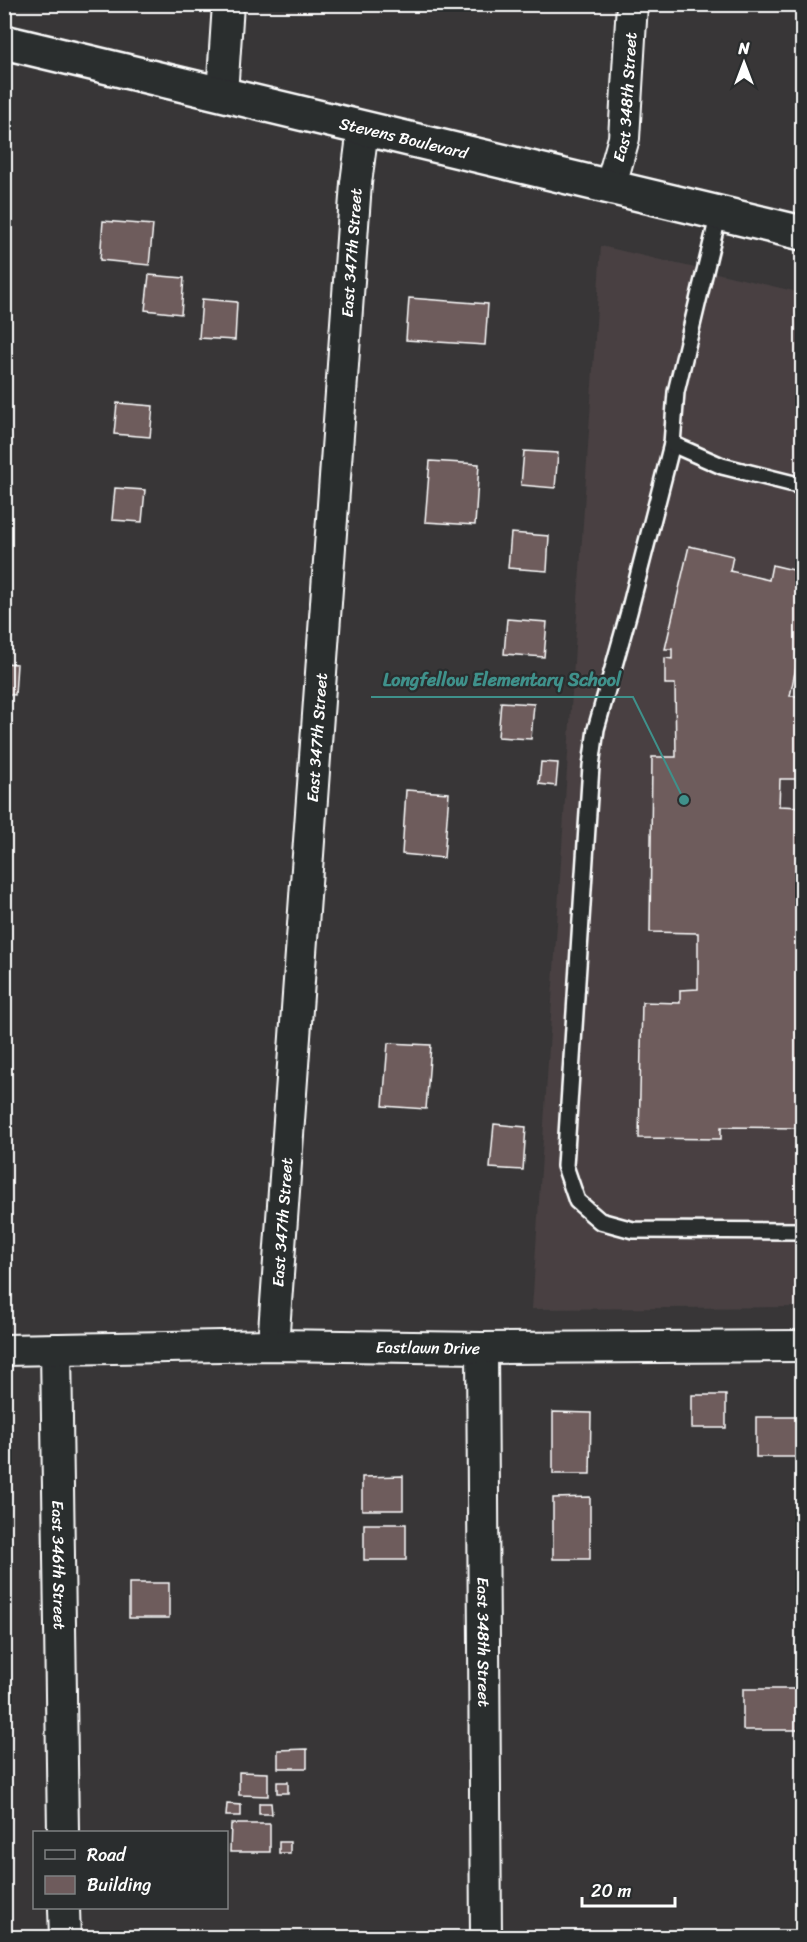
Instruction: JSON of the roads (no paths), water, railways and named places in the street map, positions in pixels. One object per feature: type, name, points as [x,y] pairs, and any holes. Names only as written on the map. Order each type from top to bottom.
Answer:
[{"type":"street","points":[[222,94],[228,4]]},
{"type":"street","name":"East 348th Street","points":[[610,188],[624,138],[632,4]]},
{"type":"street","name":"Stevens Boulevard","points":[[4,42],[802,233]]},
{"type":"street","name":"East 347th Street","points":[[273,1345],[354,206],[363,129]]},
{"type":"street","name":"Eastlawn Drive","points":[[56,1349],[273,1345],[482,1348],[802,1346]]},
{"type":"street","name":"East 348th Street","points":[[482,1348],[486,1938]]},
{"type":"street","points":[[4,1350],[56,1349]]},
{"type":"street","name":"East 346th Street","points":[[56,1349],[63,1831]]},
{"type":"street","points":[[64,1909],[64,1938]]},
{"type":"lane","points":[[719,213],[676,392],[672,444],[596,729],[565,1166],[577,1201],[600,1221],[633,1230],[802,1231]]},
{"type":"lane","points":[[672,444],[722,466],[802,486]]},
{"type":"place","name":"Longfellow Elementary School","points":[[684,800]]}]
